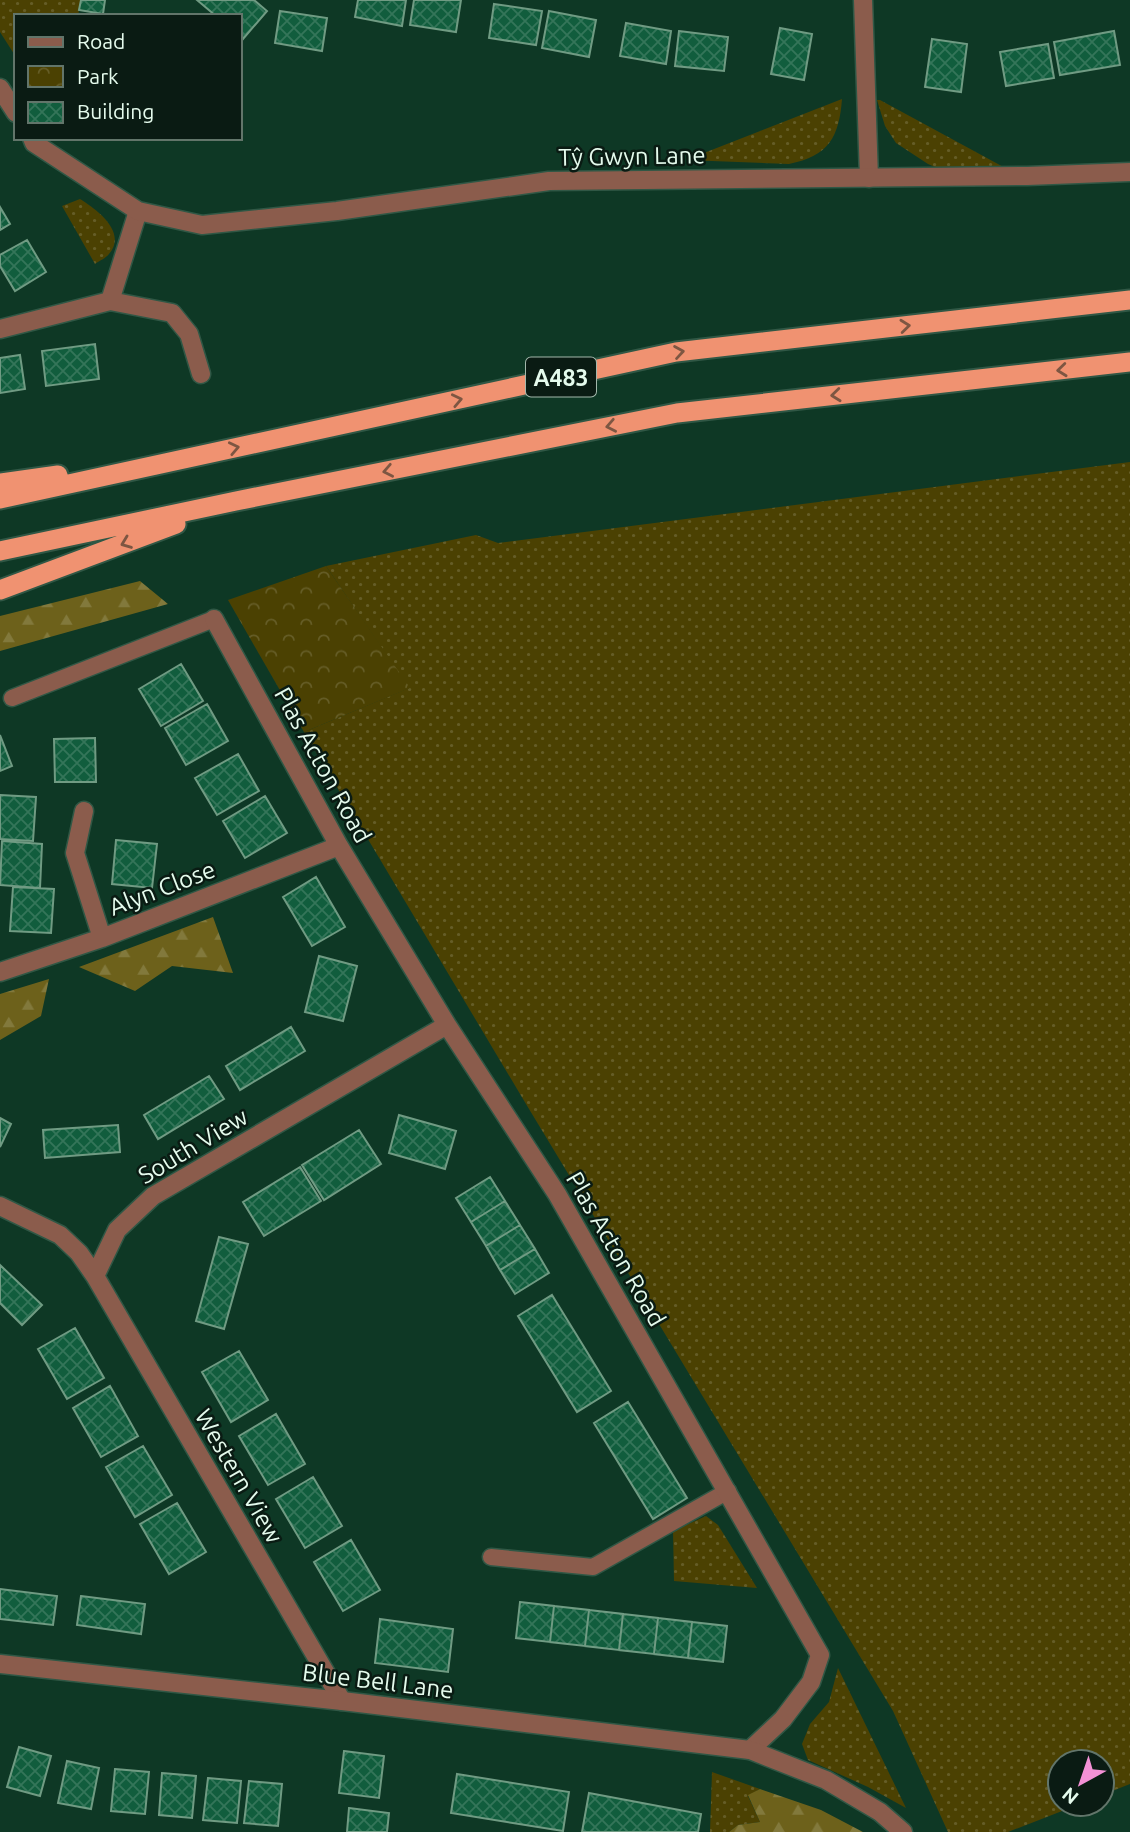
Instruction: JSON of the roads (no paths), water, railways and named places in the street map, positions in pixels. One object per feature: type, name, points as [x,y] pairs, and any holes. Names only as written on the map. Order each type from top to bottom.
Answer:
[{"type":"highway","name":"A483","points":[[0,499],[676,352],[1130,300]]},
{"type":"highway","name":"A483","points":[[0,551],[677,413],[1130,362]]},
{"type":"highway","name":"A483","points":[[0,483],[194,457]]},
{"type":"highway","name":"A483","points":[[0,590],[236,501]]},
{"type":"street","points":[[863,0],[869,178]]},
{"type":"street","points":[[0,88],[14,110]]},
{"type":"street","points":[[33,140],[138,211],[110,300]]},
{"type":"street","name":"Tŷ Gwyn Lane","points":[[138,211],[202,225],[337,211],[549,181],[1130,172]]},
{"type":"street","points":[[0,329],[110,300],[172,313],[189,334],[201,374]]},
{"type":"street","name":"Plas Acton Road","points":[[214,619],[339,846],[447,1025],[557,1194],[820,1655],[811,1682],[783,1720],[750,1750]]},
{"type":"street","points":[[83,811],[75,853],[102,938]]},
{"type":"street","name":"Alyn Close","points":[[0,972],[102,938],[339,846]]},
{"type":"street","name":"South View","points":[[94,1276],[117,1230],[153,1196],[447,1025]]},
{"type":"street","points":[[0,1206],[60,1235],[79,1252],[94,1276]]},
{"type":"street","name":"Western View","points":[[94,1276],[342,1700]]},
{"type":"street","name":"Blue Bell Lane","points":[[0,1664],[342,1700],[750,1750]]},
{"type":"street","points":[[750,1750],[826,1780],[880,1812],[903,1832]]},
{"type":"lane","points":[[12,698],[214,619]]},
{"type":"lane","points":[[491,1557],[593,1567],[728,1491]]}]
